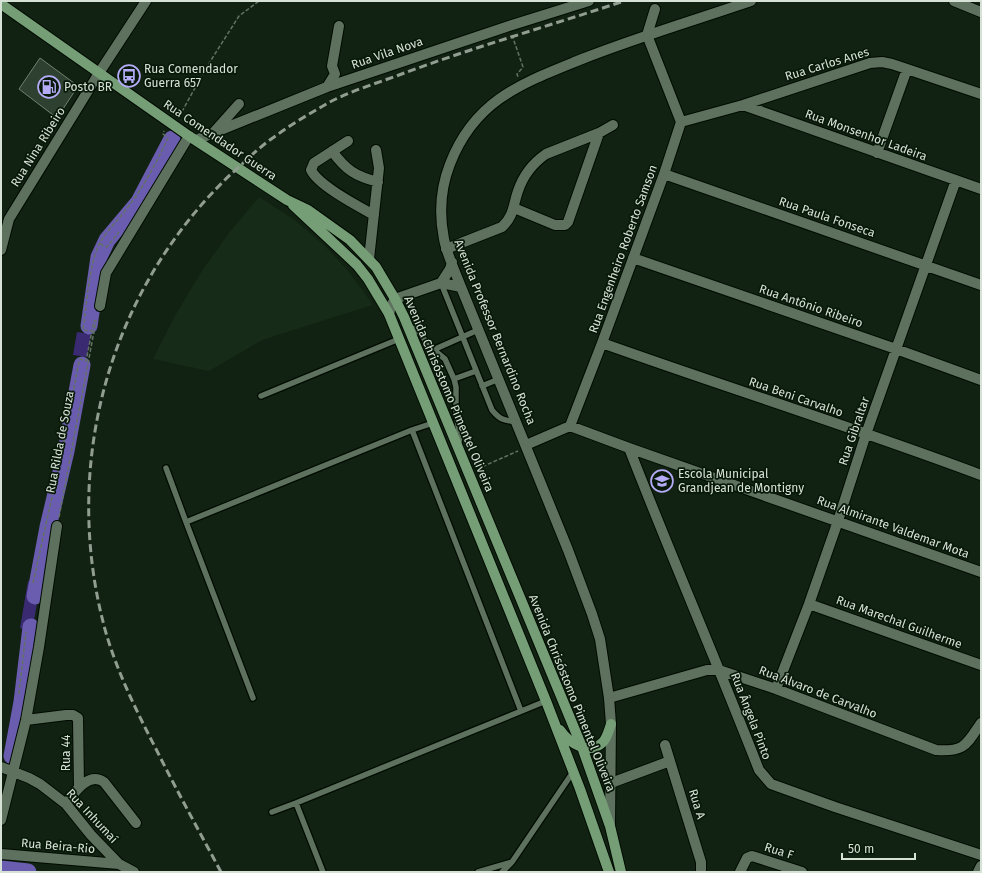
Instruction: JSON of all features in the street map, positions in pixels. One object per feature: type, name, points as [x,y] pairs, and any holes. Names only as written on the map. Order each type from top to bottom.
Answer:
[{"type":"main road","name":"Rua Comendador Guerra","points":[[1,4],[172,124],[287,200]]},
{"type":"main road","name":"Avenida Chrisóstomo Pimentel Oliveira","points":[[287,200],[308,210],[344,235],[369,259],[395,299],[582,747],[610,826],[621,872]]},
{"type":"main road","name":"Avenida Chrisóstomo Pimentel Oliveira","points":[[287,200],[357,265],[368,279],[390,314],[550,711],[609,872]]},
{"type":"main road","points":[[550,711],[559,729],[567,740],[582,747],[594,747],[604,741],[611,724]]},
{"type":"street","name":"Rua Nina Ribeiro","points":[[1,250],[5,216],[146,1]]},
{"type":"street","name":"Rua Vila Nova","points":[[190,136],[213,134],[327,87],[589,1]]},
{"type":"street","name":"Avenida Professor Bernardino Rocha","points":[[610,826],[611,724],[609,698],[600,639],[568,550],[446,249],[441,209],[443,188],[455,151],[467,131],[476,118],[509,92],[549,73],[599,53],[647,35],[751,1]]},
{"type":"street","points":[[954,1],[981,12]]},
{"type":"street","points":[[655,9],[647,35],[681,122]]},
{"type":"street","points":[[327,87],[335,74],[332,66],[339,26]]},
{"type":"street","name":"Rua Carlos Anes","points":[[681,122],[743,105],[870,63],[882,62],[981,94]]},
{"type":"street","points":[[877,153],[907,69]]},
{"type":"street","points":[[213,134],[239,104]]},
{"type":"street","name":"Rua Monsenhor Ladeira","points":[[743,105],[981,189]]},
{"type":"street","name":"Rua Engenheiro Roberto Samson","points":[[570,426],[664,174],[681,122]]},
{"type":"street","points":[[446,249],[502,227],[509,221],[518,190],[531,168],[539,159],[553,151],[599,133],[613,125]]},
{"type":"street","points":[[514,208],[555,225],[565,225],[568,222],[599,133]]},
{"type":"street","points":[[100,306],[106,273],[190,136]]},
{"type":"street","points":[[348,141],[314,163],[311,170],[317,178],[334,191],[374,215]]},
{"type":"street","points":[[369,259],[379,168],[376,150]]},
{"type":"street","points":[[332,151],[342,164],[352,172],[364,178],[378,182]]},
{"type":"street","name":"Rua Paula Fonseca","points":[[664,174],[981,285]]},
{"type":"street","name":"Rua Gibraltar","points":[[776,689],[809,604],[866,434],[956,180]]},
{"type":"street","name":"Rua Antônio Ribeiro","points":[[633,258],[981,380]]},
{"type":"street","points":[[441,283],[450,269],[452,262]]},
{"type":"street","points":[[390,314],[391,306],[395,299],[441,283],[461,287]]},
{"type":"street","name":"Rua Beni Carvalho","points":[[602,343],[981,475]]},
{"type":"street","points":[[526,446],[570,426]]},
{"type":"street","name":"Rua Almirante Valdemar Mota","points":[[570,426],[981,572]]},
{"type":"street","name":"Rua Ângela Pinto","points":[[629,448],[672,558],[759,770],[771,784],[834,807],[981,855]]},
{"type":"street","points":[[1,820],[26,720],[39,647],[57,526]]},
{"type":"street","name":"Rua Marechal Guilherme","points":[[809,604],[981,665]]},
{"type":"street","name":"Rua Álvaro de Carvalho","points":[[609,698],[707,670],[719,670],[776,689],[936,750],[956,750],[963,747],[981,723]]},
{"type":"street","name":"Rua 44","points":[[26,720],[66,715],[72,715],[78,718],[79,787]]},
{"type":"street","name":"Rua A","points":[[665,745],[701,862],[701,872]]},
{"type":"street","points":[[611,783],[670,761]]},
{"type":"street","name":"Rua Inhumaí","points":[[1,767],[40,784],[66,804],[91,835],[119,864]]},
{"type":"street","points":[[66,804],[79,787],[92,779],[100,779],[136,823]]},
{"type":"street","name":"Rua Beira-Rio","points":[[1,854],[119,864],[134,872]]},
{"type":"street","name":"Rua F","points":[[740,872],[749,857],[752,856],[798,871]]},
{"type":"street","points":[[978,872],[981,866]]},
{"type":"lane","points":[[441,283],[492,410],[499,418],[506,421],[516,422]]},
{"type":"lane","points":[[407,325],[420,333],[434,350],[445,359],[454,379],[456,387],[456,413],[460,437],[458,448]]},
{"type":"lane","points":[[434,350],[478,330]]},
{"type":"lane","points":[[261,396],[399,339]]},
{"type":"lane","points":[[454,379],[476,371]]},
{"type":"lane","points":[[482,386],[499,379]]},
{"type":"lane","points":[[186,522],[433,422]]},
{"type":"lane","points":[[412,430],[521,711]]},
{"type":"lane","points":[[166,468],[253,698]]},
{"type":"lane","points":[[272,812],[546,701]]},
{"type":"lane","points":[[502,872],[512,862],[573,772]]},
{"type":"lane","points":[[296,803],[323,872]]},
{"type":"lane","points":[[478,872],[512,862]]},
{"type":"path","points":[[32,583],[63,447],[78,366],[80,359],[86,361],[92,331],[83,330],[91,274],[100,244],[108,231],[127,209],[141,189],[168,138],[163,134],[172,124],[239,16],[259,1]]},
{"type":"path","points":[[509,26],[523,67],[517,74],[518,87]]},
{"type":"path","points":[[100,244],[106,247]]},
{"type":"path","name":"Rua Rilda de Souza","points":[[57,526],[96,321],[94,321],[92,331]]},
{"type":"path","points":[[468,473],[526,446]]},
{"type":"path","points":[[19,693],[26,632]]},
{"type":"shaded area","points":[[259,197],[293,219],[324,245],[348,271],[372,305],[262,340],[209,371],[153,359],[176,314],[202,271],[229,233]]},
{"type":"shaded area","points":[[77,332],[91,334],[87,357],[73,355]]},
{"type":"shaded area","points":[[28,581],[35,583],[33,597],[38,598],[33,626],[28,625],[27,630],[20,628]]},
{"type":"building","name":"Posto BR","points":[[40,58],[78,86],[57,118],[19,89]]},
{"type":"waterway","points":[[89,326],[99,257],[107,240],[139,202],[172,139]]},
{"type":"waterway","points":[[35,596],[48,527],[66,451],[82,365]]},
{"type":"waterway","points":[[12,756],[22,702],[31,627]]},
{"type":"waterway","points":[[1,869],[28,872]]},
{"type":"railway","points":[[221,872],[164,765],[122,678],[106,633],[93,571],[89,509],[93,447],[105,386],[125,328],[153,272],[188,221],[231,174],[265,144],[289,126],[337,98],[357,90],[434,62],[624,1]]},
{"type":"place","name":"Rua Comendador Guerra 657","points":[[129,76]]},
{"type":"place","name":"Posto BR","points":[[49,87]]},
{"type":"place","name":"Escola Municipal Grandjean de Montigny","points":[[662,481]]}]
